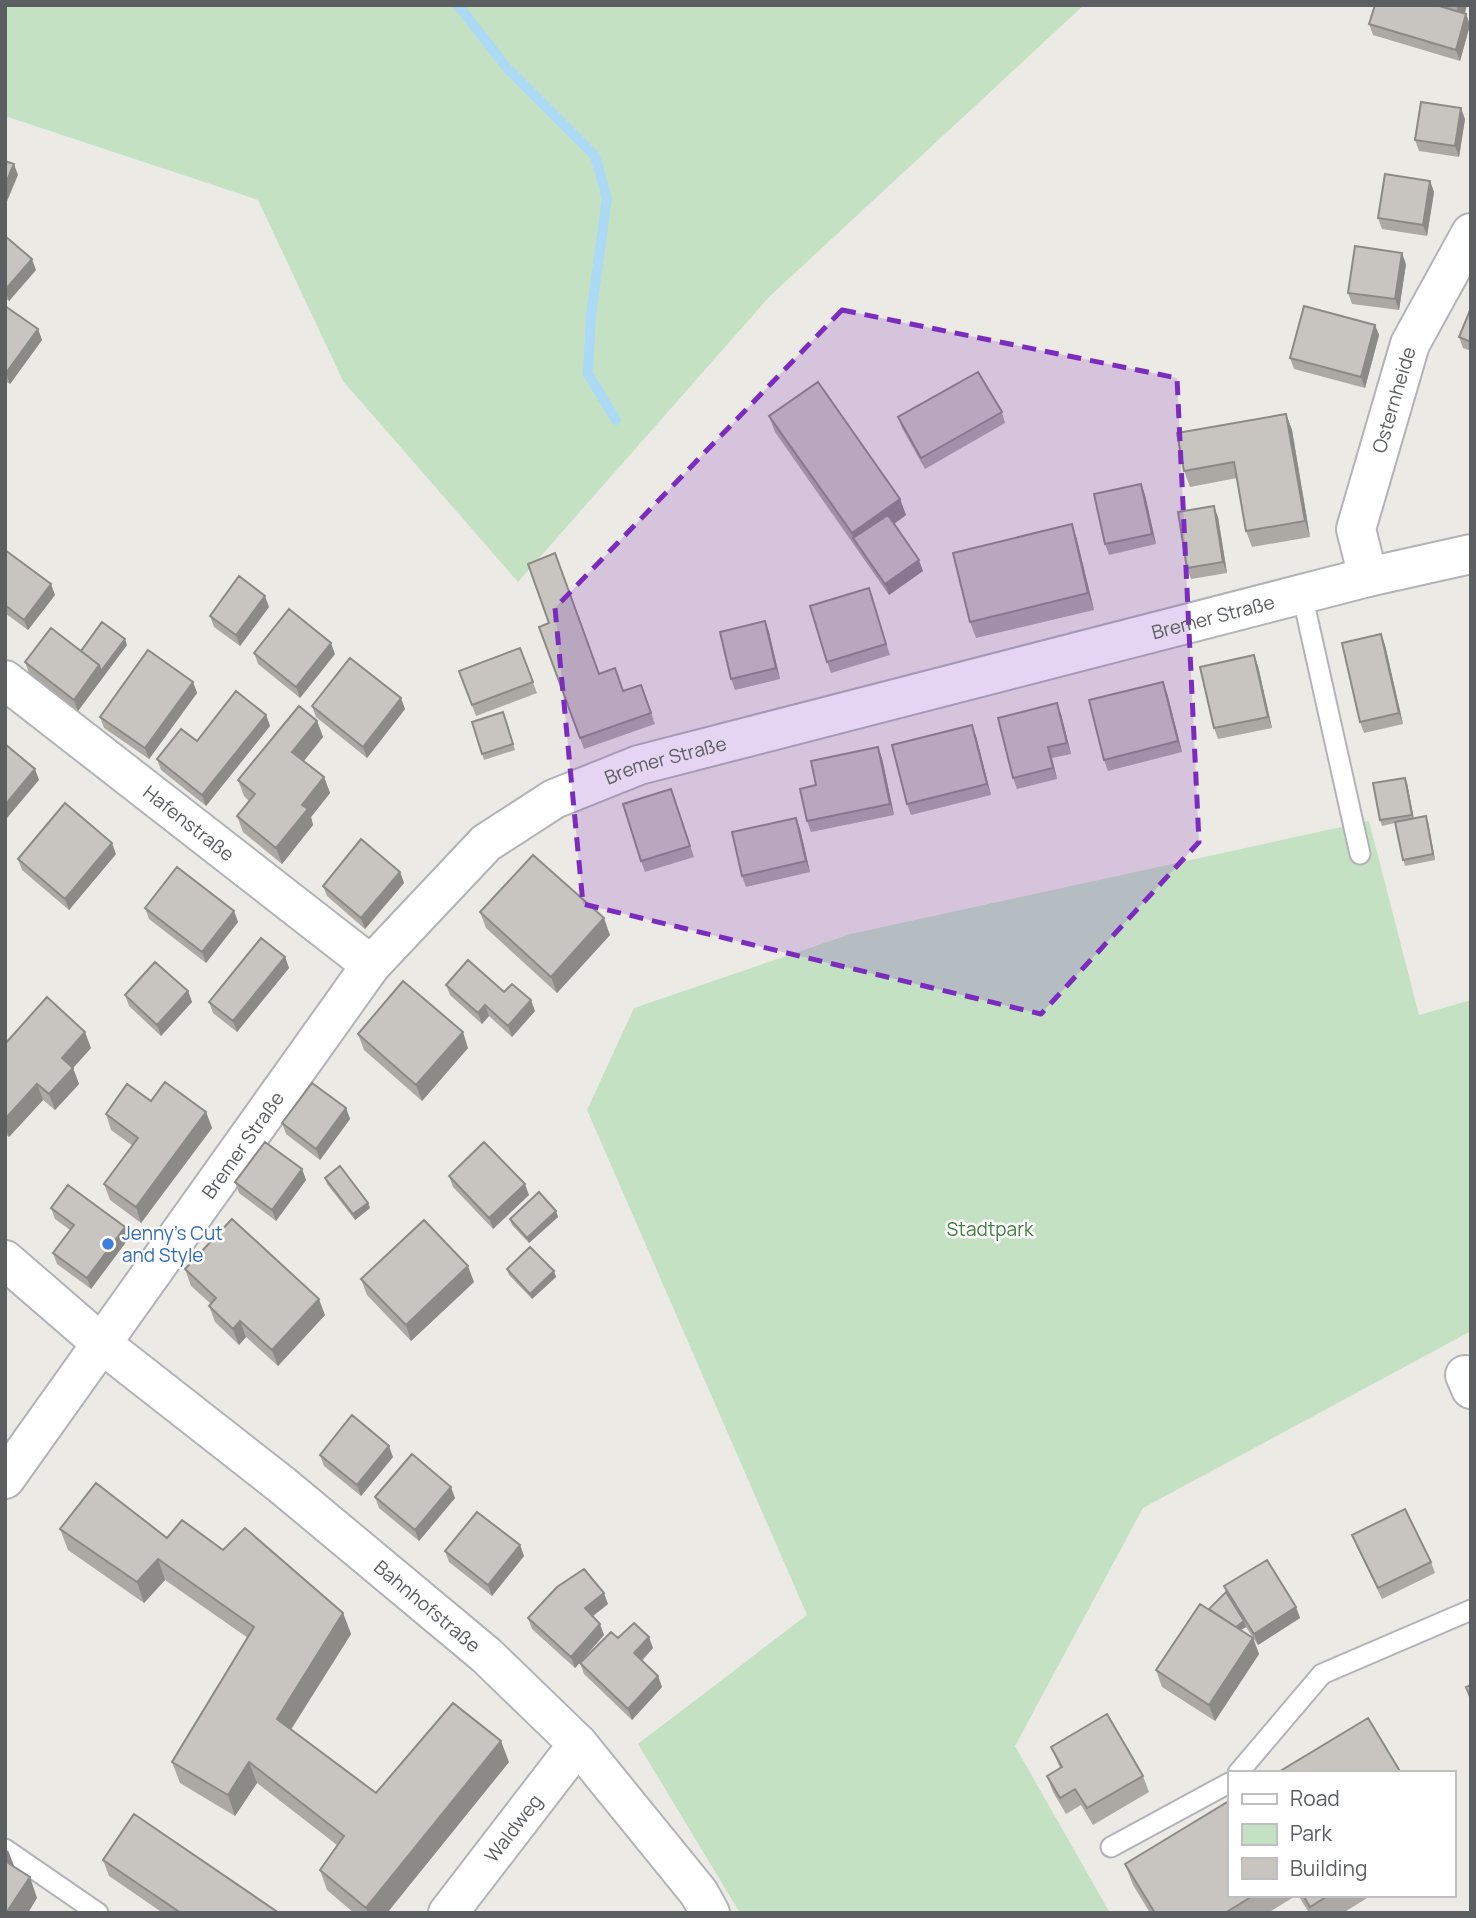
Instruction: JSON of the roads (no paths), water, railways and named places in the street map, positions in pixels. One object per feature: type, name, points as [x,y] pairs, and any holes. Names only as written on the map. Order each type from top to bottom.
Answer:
[{"type":"street","name":"Osternheide","points":[[1368,578],[1356,529],[1410,344],[1471,233]]},
{"type":"street","name":"Bremer Straße","points":[[5,1479],[371,965],[486,843],[554,799],[639,765],[1302,594],[1471,554]]},
{"type":"street","name":"Hafenstraße","points":[[5,680],[371,965]]},
{"type":"street","name":"Bahnhofstraße","points":[[5,1260],[102,1344],[282,1485],[486,1655],[578,1744],[699,1893],[710,1913]]},
{"type":"street","name":"Waldweg","points":[[448,1913],[578,1744]]},
{"type":"lane","points":[[1302,594],[1360,854]]},
{"type":"lane","points":[[1240,1771],[1322,1674],[1471,1610]]},
{"type":"lane","points":[[1111,1847],[1228,1784]]},
{"type":"lane","points":[[5,1849],[98,1913]]},
{"type":"waterway","points":[[458,5],[507,68],[595,156],[607,198],[591,315],[588,374],[616,420]]},
{"type":"place","name":"Jenny's Cut and Style","points":[[108,1244]]},
{"type":"park label","name":"Stadtpark","points":[[990,1229]]}]
